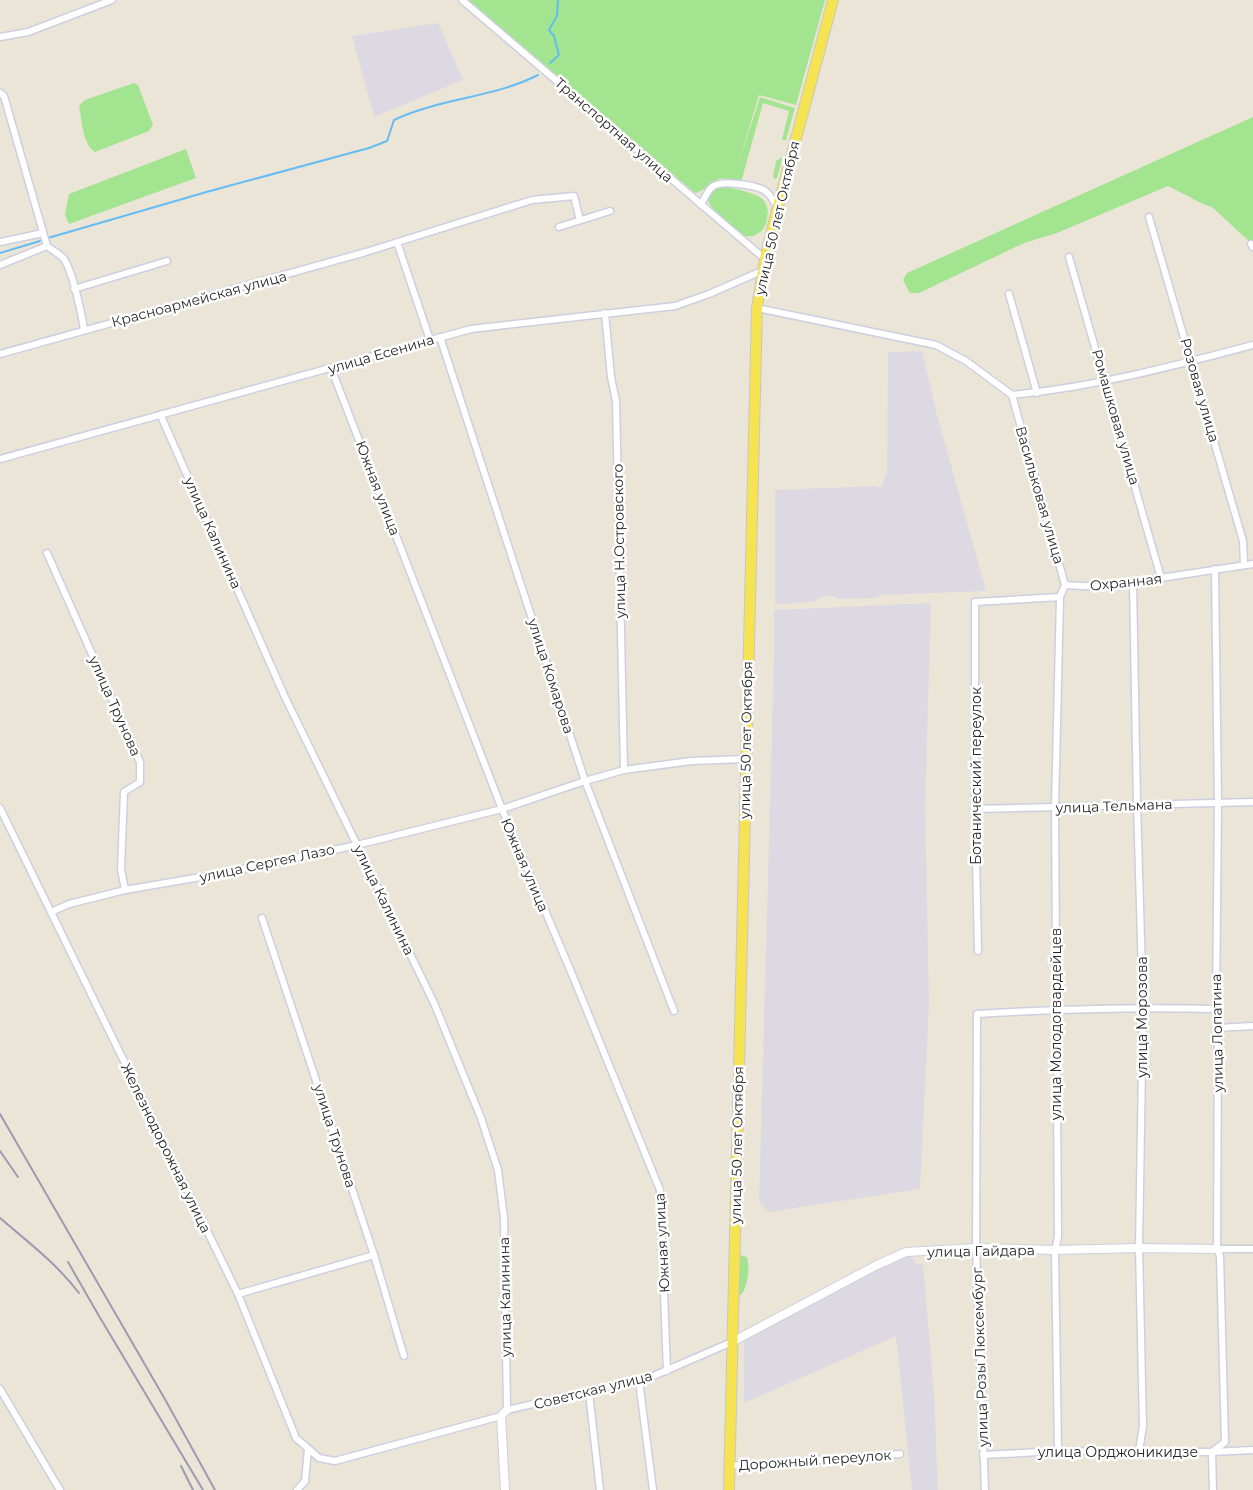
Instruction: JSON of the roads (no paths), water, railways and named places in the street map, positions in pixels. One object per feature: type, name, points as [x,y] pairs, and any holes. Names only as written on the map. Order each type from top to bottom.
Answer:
[{"type":"main road","name":"улица 50 лет Октября","points":[[729,1490],[757,308],[764,264],[833,0]]},
{"type":"street","points":[[0,37],[28,32],[112,0]]},
{"type":"street","name":"Транспортная улица","points":[[462,0],[701,205],[764,264]]},
{"type":"street","points":[[0,93],[4,96],[47,246],[64,259],[70,271],[84,330]]},
{"type":"street","points":[[701,205],[714,186],[719,184],[748,185],[765,191],[778,209]]},
{"type":"street","name":"Красноармейская улица","points":[[0,354],[218,294],[397,242],[532,200],[574,196],[580,220]]},
{"type":"street","points":[[559,227],[610,211]]},
{"type":"street","name":"Розовая улица","points":[[1149,217],[1243,541],[1244,565]]},
{"type":"street","points":[[0,242],[43,233]]},
{"type":"street","points":[[397,242],[430,340]]},
{"type":"street","points":[[0,266],[47,246]]},
{"type":"street","name":"Ромашковая улица","points":[[1069,257],[1161,578]]},
{"type":"street","points":[[74,289],[168,261]]},
{"type":"street","name":"улица Есенина","points":[[0,459],[471,329],[674,306],[709,294],[764,264]]},
{"type":"street","points":[[1009,294],[1037,393]]},
{"type":"street","points":[[757,308],[936,345],[966,361],[1012,395],[1106,382],[1192,362],[1253,345]]},
{"type":"street","name":"улица Н.Островского","points":[[604,313],[611,377],[616,401],[624,770]]},
{"type":"street","name":"улица Комарова","points":[[440,337],[585,781],[674,1011]]},
{"type":"street","name":"Южная улица","points":[[332,368],[502,809],[660,1190],[667,1371]]},
{"type":"street","name":"Васильковая улица","points":[[1012,395],[1065,585]]},
{"type":"street","name":"улица Калинина","points":[[161,416],[284,695],[434,1003],[481,1118],[498,1170],[504,1218],[507,1410]]},
{"type":"street","name":"улица Трунова","points":[[47,553],[140,762],[140,782],[124,792],[121,868],[126,890]]},
{"type":"street","name":"Охранная","points":[[1065,585],[1101,587],[1253,564]]},
{"type":"street","name":"улица Лопатина","points":[[1212,1452],[1225,1442],[1220,1256],[1217,1249],[1218,1028],[1216,1010],[1218,802],[1215,570]]},
{"type":"street","name":"улица Морозова","points":[[1132,583],[1143,1008],[1139,1248],[1143,1426],[1139,1451]]},
{"type":"street","points":[[1060,596],[1065,585]]},
{"type":"street","name":"Ботанический переулок","points":[[978,951],[975,809],[975,602],[1060,596]]},
{"type":"street","name":"улица Молодогвардейцев","points":[[1058,1451],[1055,1250],[1058,1237],[1055,808],[1060,596]]},
{"type":"street","name":"улица Сергея Лазо","points":[[51,912],[69,904],[126,890],[224,873],[357,845],[502,809],[624,770],[691,761],[746,759]]},
{"type":"street","name":"улица Тельмана","points":[[975,809],[1253,802]]},
{"type":"street","name":"Железнодорожная улица","points":[[0,808],[238,1294],[296,1438],[308,1449]]},
{"type":"street","name":"улица Трунова","points":[[262,918],[374,1255],[404,1356]]},
{"type":"street","points":[[1056,1009],[1143,1008],[1216,1010]]},
{"type":"street","name":"улица Розы Люксембург","points":[[985,1490],[976,1248],[977,1014],[1056,1009]]},
{"type":"street","points":[[1218,1028],[1253,1026]]},
{"type":"street","name":"улица Гайдара","points":[[732,1342],[877,1265],[906,1252],[976,1248],[1055,1250],[1139,1248],[1253,1249]]},
{"type":"street","points":[[238,1294],[374,1255]]},
{"type":"street","name":"Советская улица","points":[[507,1410],[589,1393],[638,1380],[667,1371],[732,1342]]},
{"type":"street","points":[[638,1380],[653,1490]]},
{"type":"street","points":[[0,1389],[60,1490]]},
{"type":"street","points":[[589,1393],[600,1490]]},
{"type":"street","points":[[308,1449],[320,1458],[335,1461],[501,1416],[507,1410]]},
{"type":"street","points":[[501,1416],[505,1490]]},
{"type":"street","points":[[297,1490],[305,1481],[308,1449]]},
{"type":"street","name":"улица Орджоникидзе","points":[[983,1455],[1058,1451],[1212,1452],[1253,1450]]},
{"type":"street","points":[[1212,1452],[1213,1490]]},
{"type":"street","name":"Дорожный переулок","points":[[729,1466],[900,1454]]},
{"type":"waterway","points":[[550,63],[559,55],[554,36],[549,30],[557,16],[558,0]]},
{"type":"waterway","points":[[48,238],[210,191],[369,148],[387,141],[394,120],[430,107],[503,89],[538,75]]},
{"type":"waterway","points":[[0,253],[40,241]]},
{"type":"railway","points":[[0,1114],[166,1401],[215,1490]]},
{"type":"railway","points":[[0,1151],[18,1177]]},
{"type":"railway","points":[[0,1218],[52,1263],[79,1293]]},
{"type":"railway","points":[[68,1262],[203,1490]]},
{"type":"railway","points":[[181,1466],[193,1490]]}]
